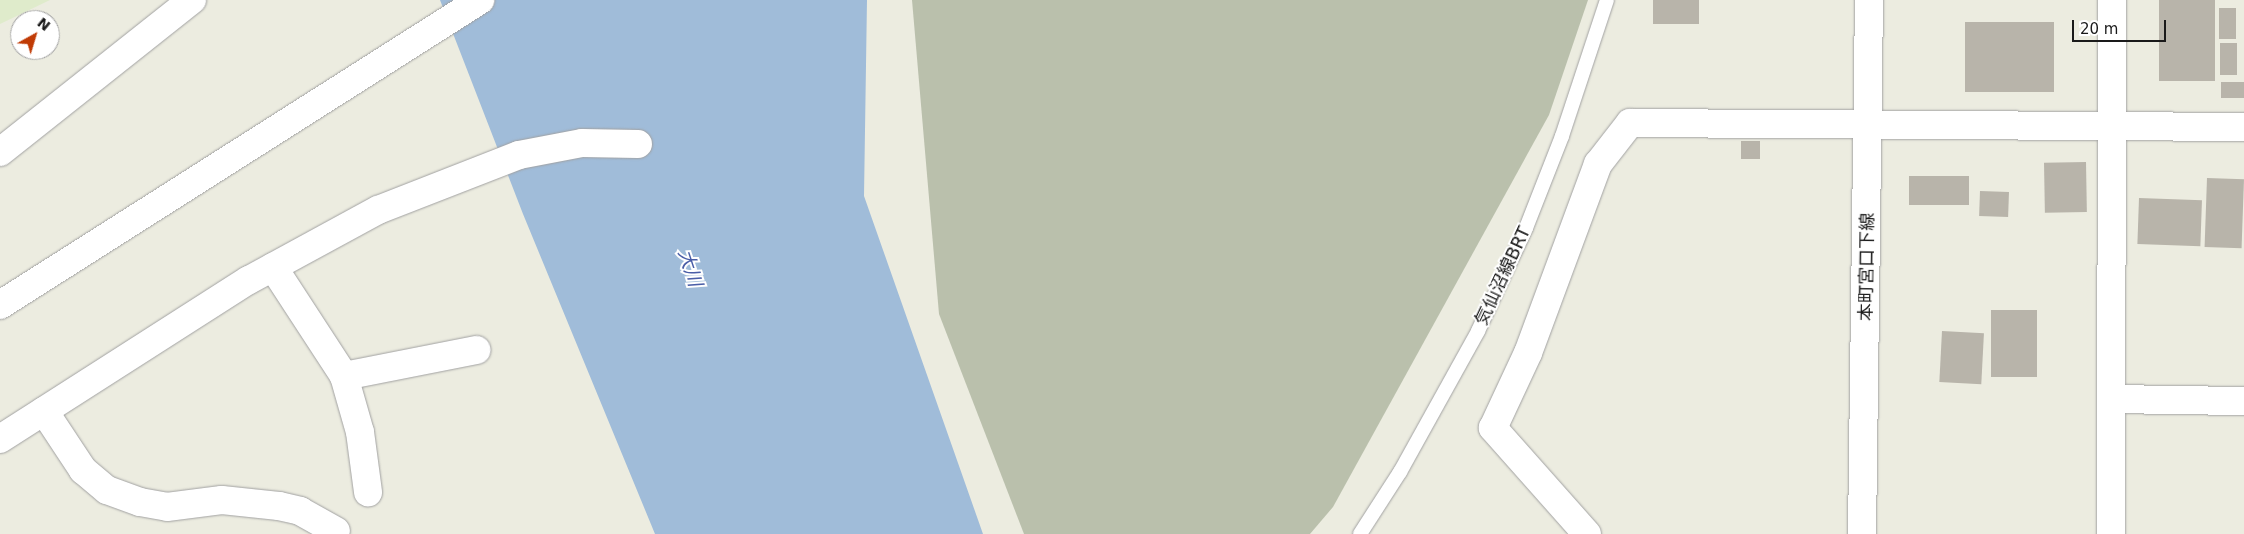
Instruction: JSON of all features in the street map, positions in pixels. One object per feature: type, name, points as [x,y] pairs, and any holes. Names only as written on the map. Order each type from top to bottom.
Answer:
[{"type":"street","points":[[0,152],[192,0]]},
{"type":"street","points":[[0,305],[480,0]]},
{"type":"street","name":"本町宮口下線","points":[[1862,534],[1870,124],[1869,0]]},
{"type":"street","points":[[2111,534],[2112,0]]},
{"type":"street","points":[[1587,534],[1493,428],[1528,353],[1598,164],[1630,123],[2244,127]]},
{"type":"street","points":[[0,439],[273,267],[378,210],[519,155],[582,144],[638,144]]},
{"type":"street","points":[[273,267],[344,376],[360,432],[368,492]]},
{"type":"street","points":[[344,376],[476,350]]},
{"type":"street","points":[[2112,400],[2244,401]]},
{"type":"street","points":[[44,411],[83,470],[107,490],[140,502],[167,507],[222,500],[279,506],[300,511],[336,530]]},
{"type":"lane","name":"気仙沼線BRT","points":[[1360,534],[1400,472],[1451,381],[1526,228],[1562,136],[1606,0]]},
{"type":"shaded area","points":[[0,0],[50,0],[29,10],[10,10],[10,19],[0,24]]},
{"type":"shaded area","points":[[912,0],[1588,0],[1549,115],[1333,507],[1310,534],[1024,534],[939,314]]},
{"type":"water","name":"大川","points":[[440,0],[867,0],[864,196],[983,534],[655,534],[523,214]]},
{"type":"building","points":[[1653,0],[1699,0],[1699,24],[1653,24]]},
{"type":"building","points":[[2159,0],[2215,0],[2215,81],[2159,81]]},
{"type":"building","points":[[2219,8],[2236,8],[2236,39],[2219,39]]},
{"type":"building","points":[[1965,22],[2054,22],[2054,92],[1965,92]]},
{"type":"building","points":[[2220,43],[2237,43],[2237,75],[2220,75]]},
{"type":"building","points":[[2221,82],[2244,82],[2244,98],[2221,98]]},
{"type":"building","points":[[1741,141],[1760,141],[1760,159],[1741,159]]},
{"type":"building","points":[[2086,162],[2087,212],[2045,213],[2044,163]]},
{"type":"building","points":[[1909,176],[1969,176],[1969,205],[1909,205]]},
{"type":"building","points":[[2207,178],[2244,179],[2242,248],[2205,247]]},
{"type":"building","points":[[1980,191],[2009,192],[2008,217],[1979,216]]},
{"type":"building","points":[[2139,198],[2202,200],[2200,246],[2137,244]]},
{"type":"building","points":[[1991,310],[2037,310],[2037,377],[1991,377]]},
{"type":"building","points":[[1942,331],[1984,333],[1981,384],[1939,382]]}]
